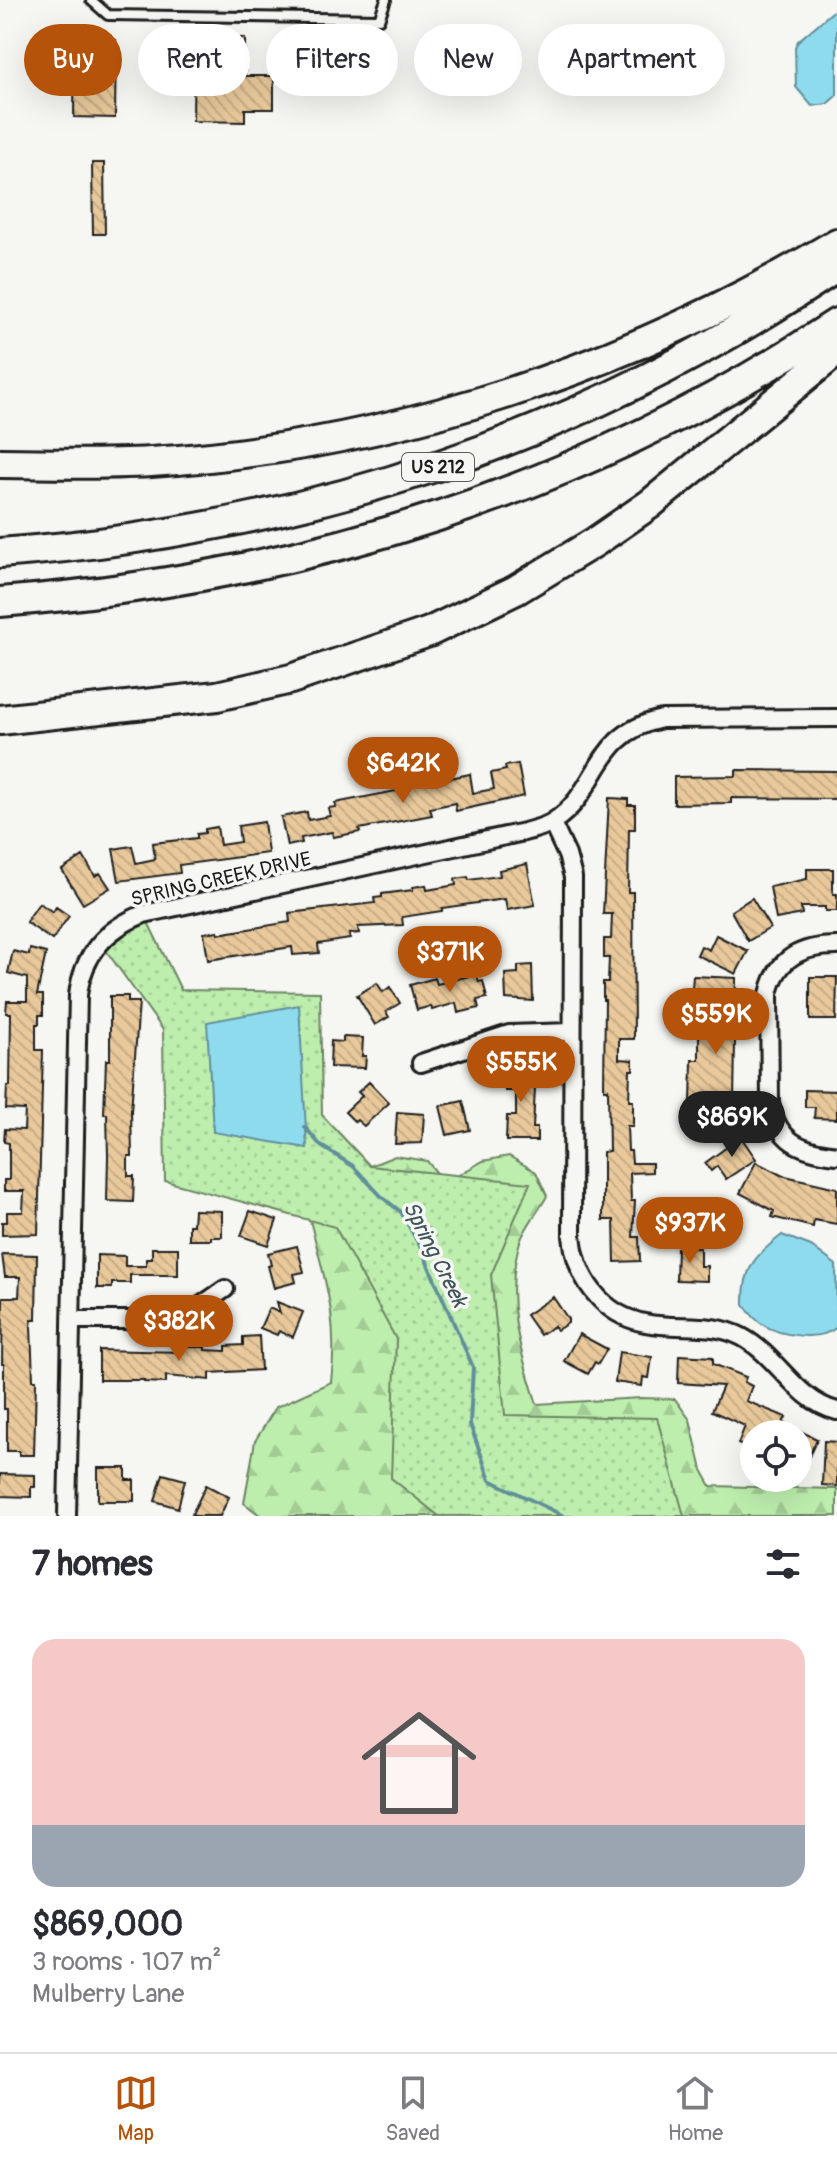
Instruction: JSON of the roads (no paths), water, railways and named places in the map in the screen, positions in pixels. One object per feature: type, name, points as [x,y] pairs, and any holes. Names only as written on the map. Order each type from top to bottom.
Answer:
[{"type":"highway","points":[[0,463],[112,464],[208,457],[314,442],[419,419],[517,391],[669,332],[837,243]]},
{"type":"highway","name":"US 212","points":[[0,553],[120,542],[239,522],[355,493],[467,457],[577,413],[631,387],[735,332],[837,267]]},
{"type":"highway","name":"US 212","points":[[0,602],[93,594],[182,581],[311,554],[426,521],[542,479],[651,430],[759,372],[837,323]]},
{"type":"highway","points":[[0,720],[217,696],[305,674],[429,632],[516,590],[595,542],[650,504],[837,351]]},
{"type":"highway","points":[[0,705],[157,702]]},
{"type":"street","name":"SPRING CREEK DRIVE","points":[[67,1516],[79,980],[90,953],[111,930],[144,914],[524,832],[552,823],[565,813],[579,795],[614,742],[646,722],[662,719],[837,718]]},
{"type":"street","points":[[552,823],[573,877],[572,1236],[576,1262],[600,1300],[629,1319],[647,1324],[718,1328],[738,1335],[760,1347],[800,1392],[824,1408],[837,1411]]},
{"type":"street","points":[[837,946],[817,946],[796,953],[781,966],[769,994],[769,1020],[773,1117],[781,1133],[799,1147],[837,1155]]},
{"type":"street","points":[[421,1063],[509,1034],[571,1032]]},
{"type":"street","points":[[72,1320],[165,1320],[193,1311],[225,1289]]},
{"type":"lane","points":[[91,0],[108,15],[379,19],[386,0]]},
{"type":"water","points":[[837,8],[837,95],[827,104],[812,106],[796,87],[795,47]]},
{"type":"water","points":[[299,1005],[307,1148],[213,1132],[207,1022]]},
{"type":"water","points":[[782,1235],[811,1246],[836,1265],[837,1327],[830,1332],[800,1336],[779,1332],[759,1322],[744,1305],[746,1282],[752,1264]]},
{"type":"waterway","name":"Spring Creek","points":[[305,1127],[321,1146],[353,1166],[401,1212],[420,1246],[473,1367],[470,1424],[490,1480],[564,1516]]}]
